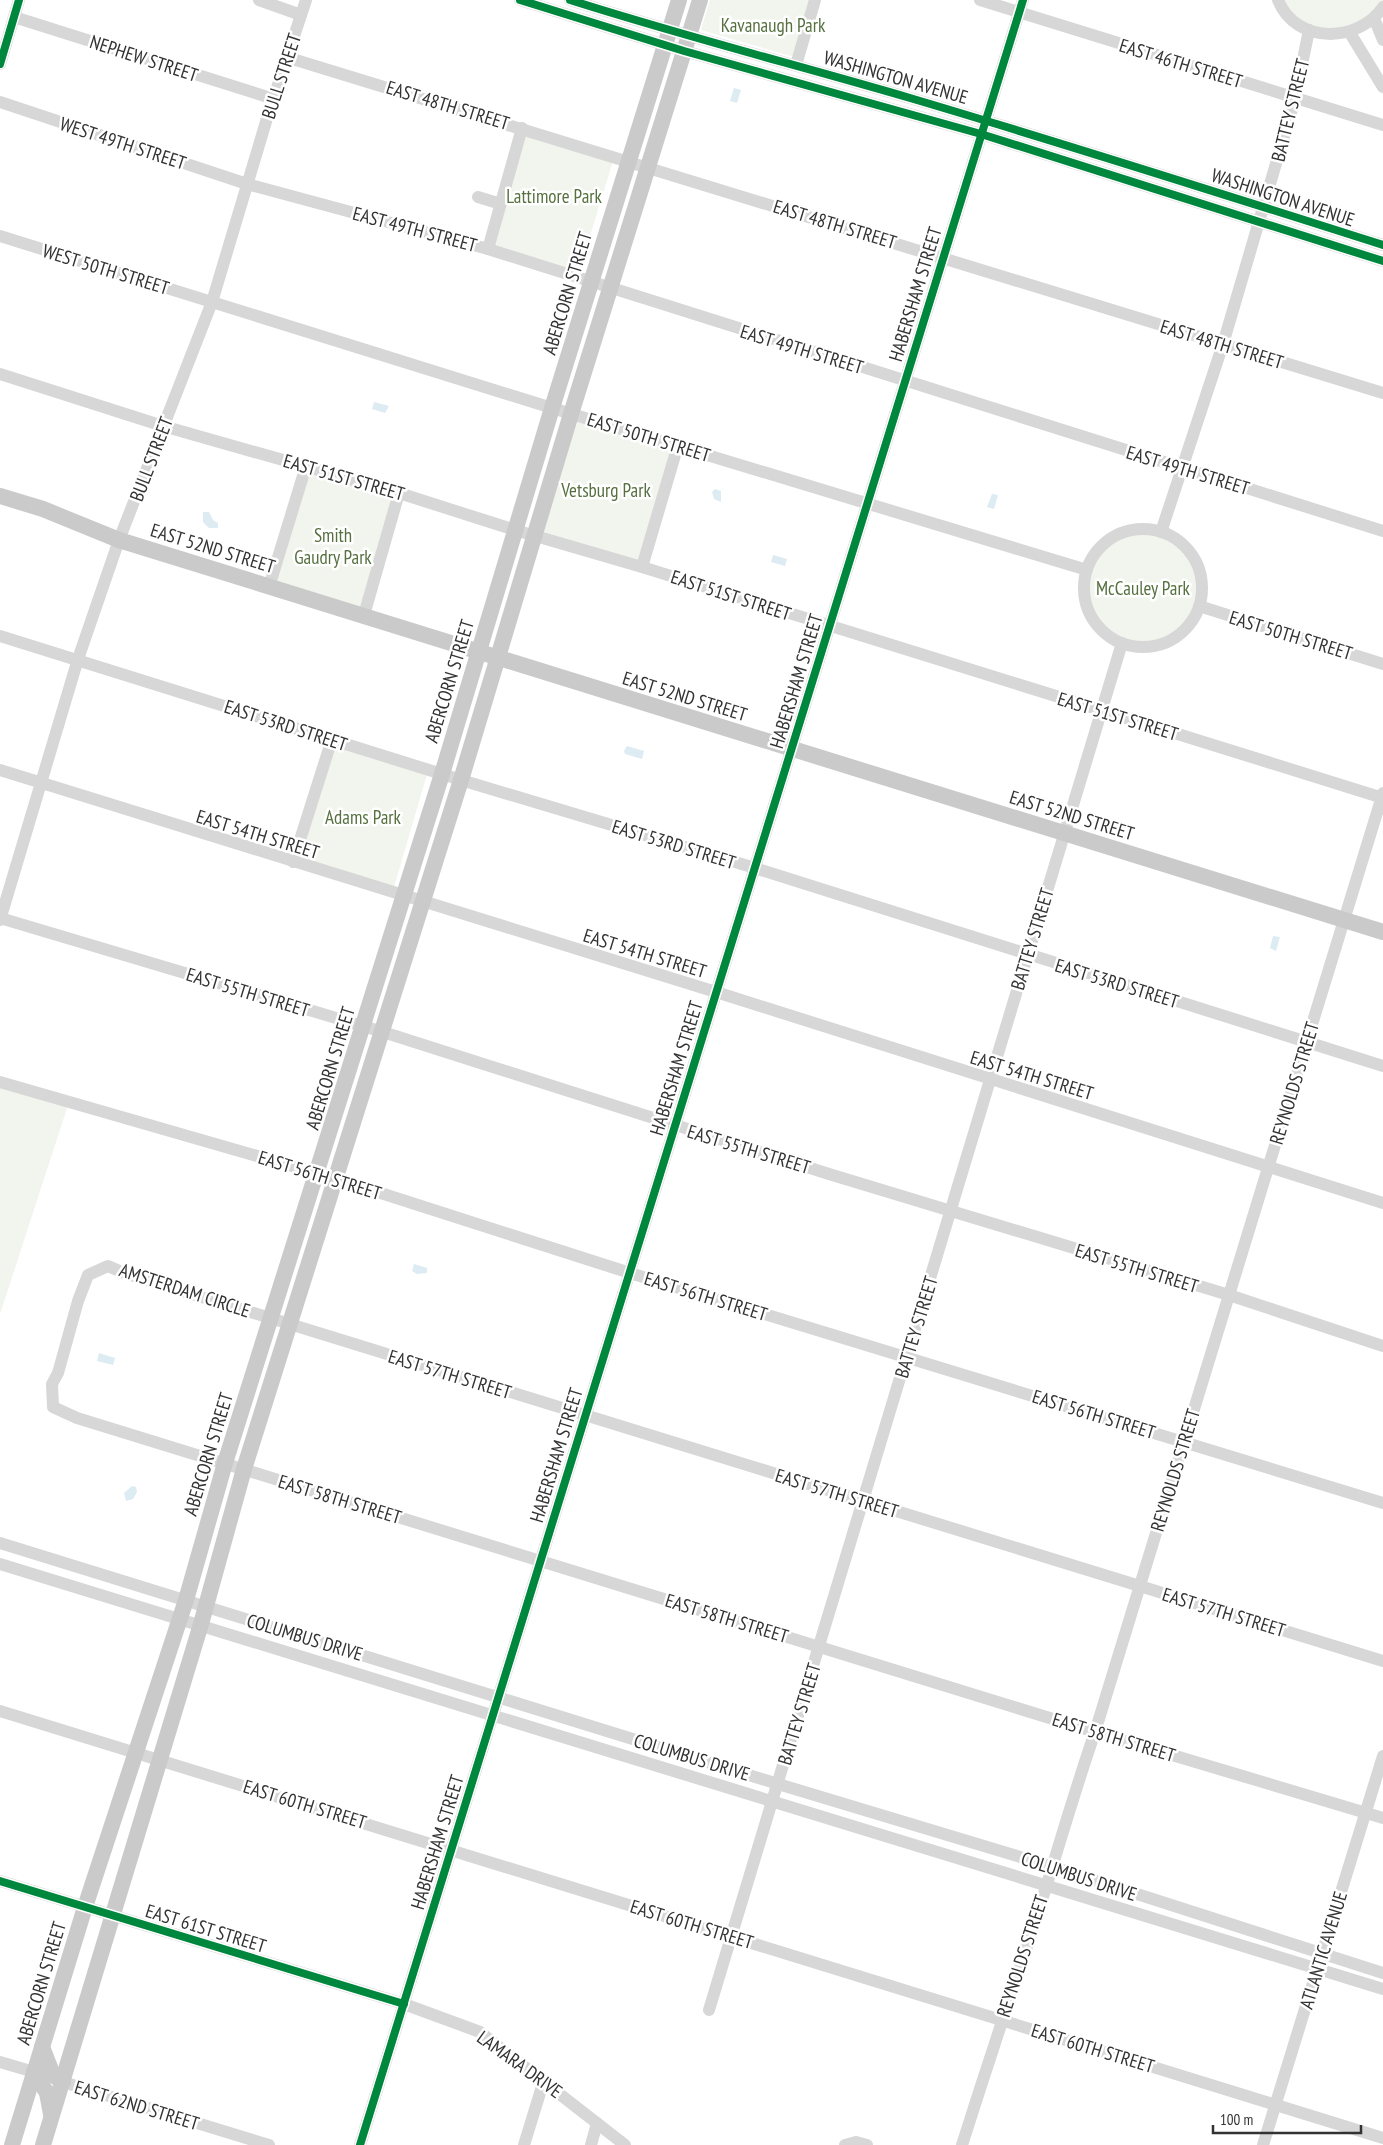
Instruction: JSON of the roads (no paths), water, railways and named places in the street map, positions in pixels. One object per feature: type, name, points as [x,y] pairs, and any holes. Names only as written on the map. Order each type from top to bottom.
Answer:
[{"type":"main road","name":"ABERCORN STREET","points":[[12,2145],[85,1907],[186,1600],[225,1463],[364,1027],[678,0]]},
{"type":"main road","name":"ABERCORN STREET","points":[[44,2145],[201,1624],[244,1469],[383,1032],[421,902],[461,780],[571,414],[700,0]]},
{"type":"main road","name":"EAST 52ND STREET","points":[[0,496],[42,509],[119,540],[791,750],[1383,932]]},
{"type":"main road","points":[[42,2048],[53,2075],[63,2082]]},
{"type":"main road","points":[[34,2072],[47,2093],[52,2119]]},
{"type":"street","points":[[0,64],[19,0]]},
{"type":"street","points":[[260,0],[301,14]]},
{"type":"street","name":"BULL STREET","points":[[0,918],[78,659],[119,540],[212,302],[286,57],[306,0]]},
{"type":"street","name":"WASHINGTON AVENUE","points":[[520,0],[667,38],[981,134],[1383,261]]},
{"type":"street","name":"WASHINGTON AVENUE","points":[[570,0],[667,38]]},
{"type":"street","points":[[796,65],[816,0]]},
{"type":"street","name":"EAST 46TH STREET","points":[[980,0],[1383,125]]},
{"type":"street","name":"HABERSHAM STREET","points":[[360,2145],[452,1850],[497,1696],[586,1416],[1023,0]]},
{"type":"street","points":[[1278,0],[1288,15],[1309,30],[1326,35],[1350,33],[1374,18],[1383,6]]},
{"type":"street","name":"NEPHEW STREET","points":[[14,17],[274,99]]},
{"type":"street","points":[[1374,18],[1383,40]]},
{"type":"street","name":"BATTEY STREET","points":[[1160,532],[1223,344],[1295,99],[1309,30]]},
{"type":"street","points":[[1350,33],[1383,87]]},
{"type":"street","name":"WASHINGTON AVENUE","points":[[686,44],[796,65],[986,120],[1383,245]]},
{"type":"street","name":"EAST 48TH STREET","points":[[286,57],[1383,393]]},
{"type":"street","name":"WEST 49TH STREET","points":[[0,102],[247,184]]},
{"type":"street","points":[[488,249],[522,128]]},
{"type":"street","name":"EAST 49TH STREET","points":[[247,184],[488,249],[1383,531]]},
{"type":"street","points":[[478,197],[501,204]]},
{"type":"street","name":"WEST 50TH STREET","points":[[0,236],[212,302]]},
{"type":"street","name":"EAST 50TH STREET","points":[[212,302],[571,414],[1087,570]]},
{"type":"street","name":"EAST 51ST STREET","points":[[0,374],[163,426],[399,493],[534,536],[642,567],[829,627],[1383,796]]},
{"type":"street","points":[[642,567],[678,445]]},
{"type":"street","points":[[269,587],[306,466]]},
{"type":"street","points":[[364,615],[399,493]]},
{"type":"street","points":[[1132,531],[1160,532],[1186,548],[1194,559],[1200,573],[1202,590],[1199,606],[1191,622],[1179,635],[1154,646],[1136,647],[1122,643],[1107,635],[1089,613],[1085,597],[1087,570],[1094,555],[1117,536],[1132,531]]},
{"type":"street","name":"EAST 50TH STREET","points":[[1199,606],[1383,664]]},
{"type":"street","name":"EAST 53RD STREET","points":[[0,636],[461,780],[755,868],[1383,1066]]},
{"type":"street","name":"BATTEY STREET","points":[[709,2010],[1122,643]]},
{"type":"street","points":[[293,862],[332,739]]},
{"type":"street","name":"EAST 54TH STREET","points":[[0,770],[1269,1165],[1383,1203]]},
{"type":"street","name":"REYNOLDS STREET","points":[[962,2145],[1050,1866],[1095,1732],[1306,1041],[1383,796]]},
{"type":"street","name":"EAST 55TH STREET","points":[[0,918],[383,1032],[675,1126],[1229,1295],[1383,1346]]},
{"type":"street","name":"EAST 56TH STREET","points":[[0,1082],[318,1173],[630,1273],[1383,1503]]},
{"type":"street","name":"AMSTERDAM CIRCLE","points":[[244,1469],[77,1418],[53,1406],[52,1384],[58,1373],[78,1301],[88,1275],[108,1266],[291,1324]]},
{"type":"street","name":"EAST 57TH STREET","points":[[291,1324],[1383,1661]]},
{"type":"street","name":"EAST 58TH STREET","points":[[244,1469],[1095,1732],[1383,1818]]},
{"type":"street","name":"COLUMBUS DRIVE","points":[[0,1543],[778,1784],[1050,1866],[1383,1973]]},
{"type":"street","name":"COLUMBUS DRIVE","points":[[0,1564],[201,1624],[1383,1989]]},
{"type":"street","name":"EAST 60TH STREET","points":[[0,1711],[135,1751],[1383,2138]]},
{"type":"street","name":"ATLANTIC AVENUE","points":[[1263,2145],[1383,1756]]},
{"type":"street","name":"EAST 61ST STREET","points":[[0,1882],[404,2004]]},
{"type":"street","name":"LAMARA DRIVE","points":[[404,2004],[480,2032],[625,2145]]},
{"type":"street","points":[[0,2062],[34,2072]]},
{"type":"street","points":[[524,2145],[544,2080]]},
{"type":"street","name":"EAST 62ND STREET","points":[[63,2082],[269,2145]]},
{"type":"street","points":[[591,2145],[598,2123]]},
{"type":"street","points":[[844,2145],[856,2142],[867,2145]]},
{"type":"park label","name":"Kavanaugh Park","points":[[773,25]]},
{"type":"park label","name":"Lattimore Park","points":[[554,196]]},
{"type":"park label","name":"Vetsburg Park","points":[[606,490]]},
{"type":"park label","name":"Smith Gaudry Park","points":[[333,546]]},
{"type":"park label","name":"McCauley Park","points":[[1143,588]]},
{"type":"park label","name":"Adams Park","points":[[363,817]]}]
